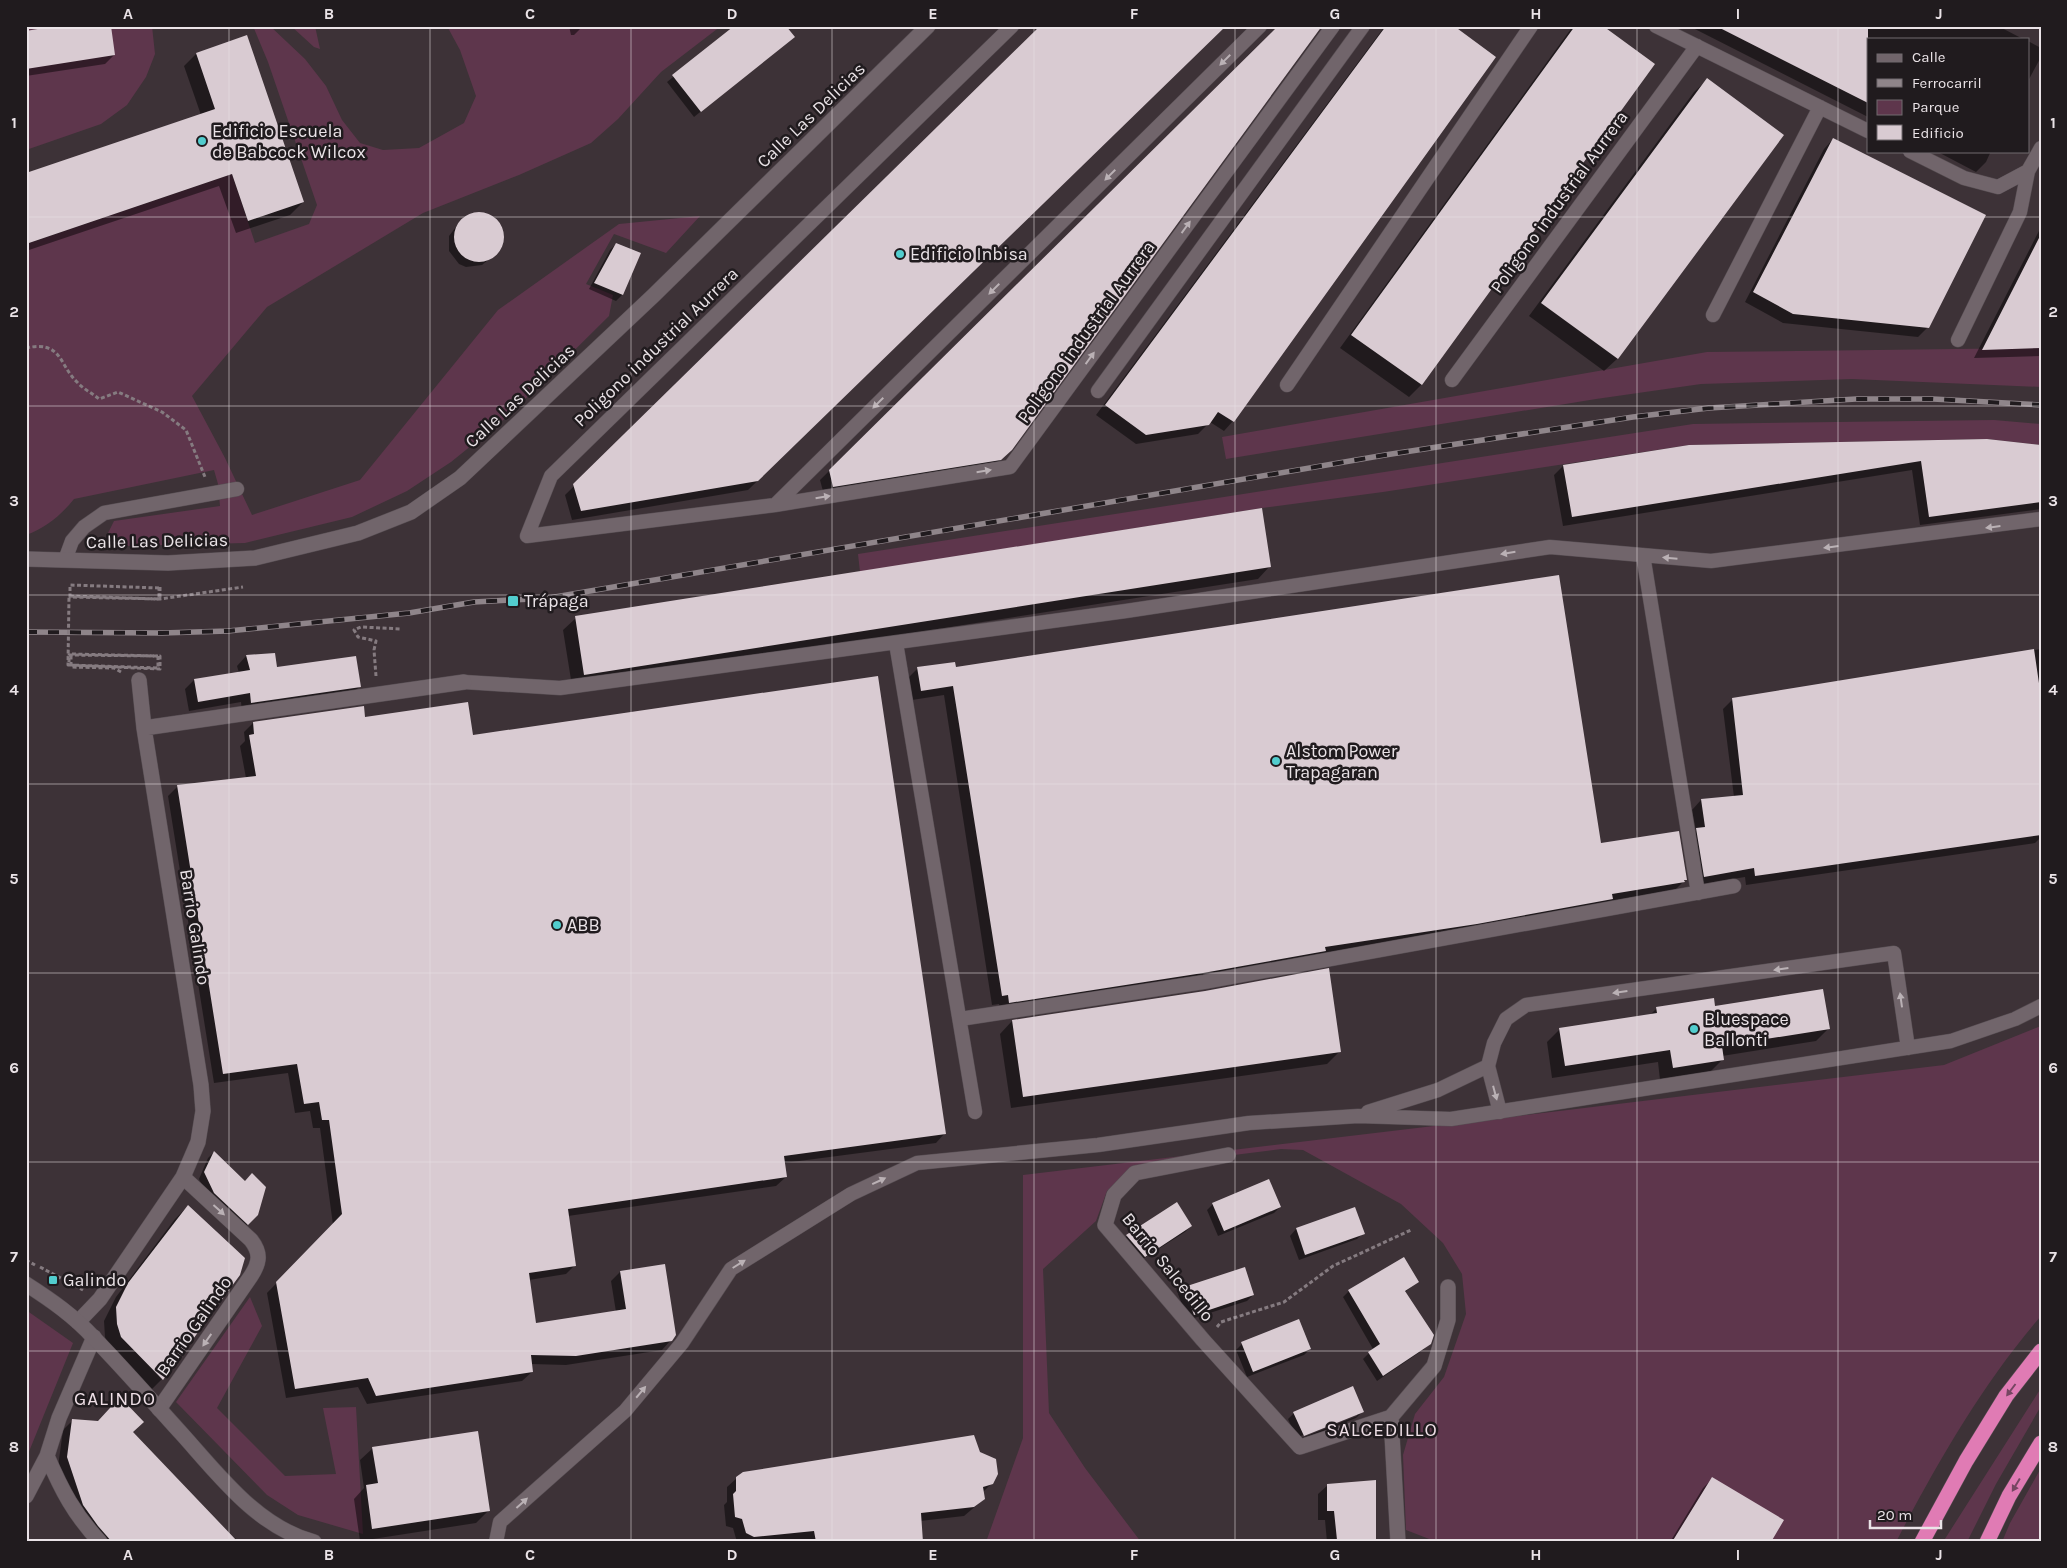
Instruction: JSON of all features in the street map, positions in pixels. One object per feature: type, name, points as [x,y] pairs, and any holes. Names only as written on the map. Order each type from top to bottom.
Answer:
[{"type":"highway","points":[[1922,1542],[1966,1461],[2006,1396],[2041,1352]]},
{"type":"highway","points":[[1987,1542],[2009,1496],[2041,1444]]},
{"type":"street","name":"Calle Las Delicias","points":[[26,559],[168,563],[255,558],[358,533],[411,512],[460,478],[474,465],[654,295],[928,26]]},
{"type":"street","name":"Barrio Galindo","points":[[78,1322],[100,1299],[182,1177],[198,1142],[203,1111],[202,1085],[144,728],[139,680]]},
{"type":"street","points":[[144,728],[464,682]]},
{"type":"street","name":"Barrio Salcedillo","points":[[1228,1155],[1135,1173],[1114,1195],[1105,1225],[1203,1340],[1300,1447],[1391,1417]]},
{"type":"street","name":"Barrio Galindo","points":[[160,1409],[251,1276],[260,1258],[258,1249],[251,1240],[182,1177]]},
{"type":"street","name":"Barrio Galindo","points":[[26,1284],[67,1312],[94,1337],[218,1474],[258,1514],[278,1527],[305,1540],[314,1542]]},
{"type":"street","points":[[1398,1542],[1391,1417],[1434,1366],[1448,1320],[1448,1287]]},
{"type":"street","points":[[26,1496],[47,1456],[59,1418],[94,1337]]},
{"type":"street","points":[[47,1456],[64,1495],[84,1524],[100,1542]]},
{"type":"lane","name":"Poligono industrial Aurrera","points":[[1012,26],[551,476],[527,536],[775,504],[1010,467],[1333,26]]},
{"type":"lane","points":[[775,504],[1260,26]]},
{"type":"lane","points":[[1098,391],[1363,26]]},
{"type":"lane","points":[[1287,385],[1531,26]]},
{"type":"lane","points":[[1656,26],[1867,130]]},
{"type":"lane","name":"Poligono industrial Aurrera","points":[[1452,380],[1697,46]]},
{"type":"lane","points":[[1713,315],[1820,107]]},
{"type":"lane","points":[[1958,340],[2020,212],[2028,171],[2041,148]]},
{"type":"lane","points":[[1912,152],[1964,178],[1998,187],[2028,171]]},
{"type":"lane","points":[[65,560],[72,541],[84,526],[104,513],[237,489]]},
{"type":"lane","points":[[464,682],[560,688],[1126,611],[1550,547],[1711,561],[2041,520]]},
{"type":"lane","points":[[1643,555],[1698,892]]},
{"type":"lane","points":[[896,643],[975,1112]]},
{"type":"lane","points":[[960,1019],[1204,982],[1734,886]]},
{"type":"lane","points":[[1500,1112],[1488,1066],[1494,1043],[1506,1020],[1526,1005],[1894,953],[1908,1048]]},
{"type":"lane","points":[[496,1542],[500,1522],[625,1411],[682,1343],[731,1269],[851,1194],[917,1164],[1098,1145],[1249,1123],[1358,1116],[1451,1119],[1951,1041],[2015,1019],[2041,1006]]},
{"type":"lane","points":[[1358,1116],[1438,1090],[1488,1066]]},
{"type":"path","points":[[26,348],[42,346],[59,355],[76,382],[100,399],[118,392],[162,412],[186,430],[212,494]]},
{"type":"path","points":[[70,581],[68,665],[77,665],[86,666],[96,666],[105,666],[114,667],[123,667],[150,668],[160,669],[160,656],[124,655],[114,655],[78,655],[69,654],[70,660],[70,665],[79,666],[109,667],[158,668],[158,656],[138,656],[119,655],[109,655],[100,655],[70,654],[71,661],[71,667],[114,668]]},
{"type":"path","points":[[69,596],[79,597],[99,597],[129,598],[139,598],[159,599],[159,593],[159,588],[70,585],[70,596],[140,598],[150,599],[160,599],[243,587]]},
{"type":"path","points":[[82,585],[160,587],[160,599]]},
{"type":"path","points":[[378,694],[374,650],[376,641],[358,637],[354,630],[361,627],[402,628]]},
{"type":"path","name":"Barrio Salcedillo","points":[[1203,1340],[1221,1322],[1284,1302],[1333,1266],[1411,1230]]},
{"type":"path","points":[[26,1260],[100,1299]]},
{"type":"green space","points":[[26,26],[152,26],[155,54],[146,77],[127,105],[101,124],[26,150]]},
{"type":"green space","points":[[253,26],[270,26],[305,59],[326,86],[342,120],[360,143],[383,150],[419,148],[464,123],[476,96],[460,50],[447,26],[721,26],[661,72],[618,119],[591,143],[519,175],[423,213],[267,307],[192,396],[225,458],[252,515],[360,480],[498,310],[619,224],[700,216],[666,253],[614,234],[586,284],[613,295],[609,316],[508,416],[451,462],[407,491],[352,517],[245,543],[127,546],[111,543],[108,533],[114,521],[220,506],[218,484],[214,470],[74,499],[53,520],[40,529],[26,535],[26,244],[232,174],[255,243],[309,224],[317,205],[268,62]]},
{"type":"green space","points":[[291,26],[315,26],[320,49],[314,47]]},
{"type":"green space","points":[[2041,348],[2041,387],[1852,379],[1701,384],[1596,399],[1226,459],[1222,437],[1707,352]]},
{"type":"green space","points":[[1994,420],[2041,424],[2041,445],[1987,439],[1689,445],[1383,492],[1262,508],[860,572],[858,554],[1693,424]]},
{"type":"green space","points":[[2041,1026],[2041,1316],[1980,1396],[1945,1453],[1896,1542],[1437,1542],[1406,1530],[1403,1455],[1415,1414],[1444,1377],[1466,1314],[1462,1274],[1443,1243],[1401,1204],[1303,1150],[1281,1149],[1130,1168],[1107,1191],[1096,1221],[1043,1269],[1049,1413],[1085,1468],[1141,1542],[986,1542],[1023,1438],[1023,1175],[1944,1065]]},
{"type":"green space","points":[[250,1297],[262,1326],[217,1408],[285,1476],[336,1474],[323,1408],[356,1407],[363,1534],[298,1515],[267,1495],[176,1402]]},
{"type":"green space","points":[[26,1310],[73,1343],[26,1459]]},
{"type":"green space","points":[[2041,1388],[2041,1406],[1996,1484],[1967,1542],[1943,1542]]},
{"type":"green space","points":[[2041,1468],[2041,1542],[2002,1542],[2010,1523]]},
{"type":"building","points":[[55,26],[111,26],[115,55],[26,69],[26,31]]},
{"type":"building","points":[[734,26],[786,26],[795,37],[701,112],[672,75]]},
{"type":"building","name":"Edificio Inbisa","points":[[1040,26],[1226,26],[758,481],[581,511],[573,484]]},
{"type":"building","points":[[1278,26],[1322,26],[1012,450],[1001,460],[833,487],[829,470]]},
{"type":"building","points":[[1386,26],[1454,26],[1496,57],[1234,422],[1218,412],[1209,425],[1146,435],[1105,405]]},
{"type":"building","points":[[1575,26],[1603,26],[1655,64],[1422,385],[1351,335]]},
{"type":"building","points":[[1716,26],[1868,26],[1867,102]]},
{"type":"building","name":"Edificio Escuela de Babcock Wilcox","points":[[247,35],[304,202],[248,221],[232,174],[26,244],[26,173],[215,109],[196,53]]},
{"type":"building","points":[[1707,78],[1784,135],[1618,359],[1541,303]]},
{"type":"building","points":[[1833,138],[1986,215],[1929,328],[1793,314],[1753,292]]},
{"type":"building","points":[[479,212],[493,216],[500,223],[504,237],[500,251],[493,258],[479,262],[465,258],[458,251],[454,237],[458,223],[465,216]]},
{"type":"building","points":[[2041,234],[2041,348],[1982,350]]},
{"type":"building","points":[[616,243],[641,253],[623,295],[594,283]]},
{"type":"building","points":[[1987,439],[2041,445],[2041,502],[1929,517],[1921,461],[1572,517],[1563,465],[1689,445]]},
{"type":"building","points":[[1262,508],[1271,567],[584,675],[575,616]]},
{"type":"building","name":"Alstom Power Trapagaran","points":[[1559,575],[1601,843],[1679,831],[1687,880],[1684,880],[1685,882],[1612,894],[1613,899],[1477,924],[1325,947],[1326,951],[1203,973],[1009,1003],[1008,995],[1002,996],[953,686],[921,691],[917,667],[955,662],[956,667]]},
{"type":"building","points":[[2034,649],[2041,697],[2041,835],[1755,876],[1754,868],[1704,877],[1696,828],[1705,827],[1701,799],[1743,795],[1732,698]]},
{"type":"building","points":[[275,653],[277,667],[356,656],[361,687],[251,703],[250,693],[198,702],[194,679],[250,670],[246,655]]},
{"type":"building","name":"ABB","points":[[878,676],[946,1134],[784,1156],[787,1177],[568,1209],[576,1266],[529,1273],[536,1323],[626,1309],[620,1271],[665,1264],[676,1335],[672,1341],[576,1356],[531,1355],[533,1372],[376,1396],[368,1378],[295,1389],[276,1282],[342,1214],[329,1120],[322,1120],[319,1102],[304,1104],[297,1064],[223,1074],[177,785],[256,776],[249,735],[254,734],[253,722],[364,706],[365,717],[468,702],[473,735]]},
{"type":"building","points":[[1329,968],[1341,1052],[1023,1097],[1012,1020],[1205,991]]},
{"type":"building","name":"Bluespace Ballonti","points":[[1823,989],[1830,1029],[1722,1046],[1724,1060],[1673,1068],[1670,1050],[1565,1066],[1559,1028],[1657,1013],[1656,1007],[1714,998],[1715,1006]]},
{"type":"building","points":[[214,1151],[245,1181],[252,1173],[266,1187],[258,1215],[248,1225],[214,1193],[204,1172]]},
{"type":"building","points":[[1269,1179],[1281,1207],[1224,1231],[1212,1203]]},
{"type":"building","points":[[1177,1202],[1192,1226],[1145,1257],[1126,1235]]},
{"type":"building","points":[[188,1205],[245,1258],[240,1275],[163,1380],[121,1337],[117,1324],[116,1307],[128,1283]]},
{"type":"building","points":[[1355,1207],[1365,1234],[1305,1255],[1296,1228]]},
{"type":"building","points":[[1404,1257],[1419,1282],[1405,1291],[1434,1335],[1431,1344],[1383,1376],[1368,1352],[1380,1344],[1348,1290]]},
{"type":"building","points":[[1245,1267],[1254,1295],[1194,1315],[1184,1287]]},
{"type":"building","points":[[1299,1319],[1311,1349],[1253,1372],[1241,1342]]},
{"type":"building","points":[[1353,1386],[1364,1412],[1304,1436],[1293,1412]]},
{"type":"building","points":[[120,1397],[144,1422],[133,1432],[238,1542],[112,1542],[98,1526],[83,1505],[67,1457],[72,1419],[98,1421]]},
{"type":"building","points":[[478,1431],[490,1511],[372,1529],[366,1485],[378,1483],[372,1447]]},
{"type":"building","points":[[974,1435],[980,1452],[996,1459],[998,1474],[993,1484],[983,1487],[985,1499],[974,1507],[921,1513],[923,1542],[816,1542],[814,1531],[754,1537],[746,1533],[742,1519],[735,1517],[733,1494],[736,1491],[736,1477],[743,1472]]},
{"type":"building","points":[[1712,1477],[1784,1520],[1771,1542],[1672,1542]]},
{"type":"building","points":[[1376,1480],[1376,1542],[1337,1540],[1334,1511],[1327,1511],[1327,1484]]},
{"type":"railway","points":[[26,632],[162,633],[228,631],[409,613],[474,602],[549,598],[1385,455],[1633,417],[1709,408],[1856,399],[1933,399],[2041,405]]},
{"type":"place","name":"Edificio Escuela de Babcock Wilcox","points":[[202,141]]},
{"type":"place","name":"Edificio Inbisa","points":[[900,254]]},
{"type":"place","name":"Trápaga","points":[[513,601]]},
{"type":"place","name":"Alstom Power Trapagaran","points":[[1276,761]]},
{"type":"place","name":"ABB","points":[[557,925]]},
{"type":"place","name":"Bluespace Ballonti","points":[[1694,1029]]},
{"type":"place","name":"Galindo","points":[[53,1280]]},
{"type":"district","name":"GALINDO","points":[[115,1398]]},
{"type":"district","name":"SALCEDILLO","points":[[1382,1429]]}]
